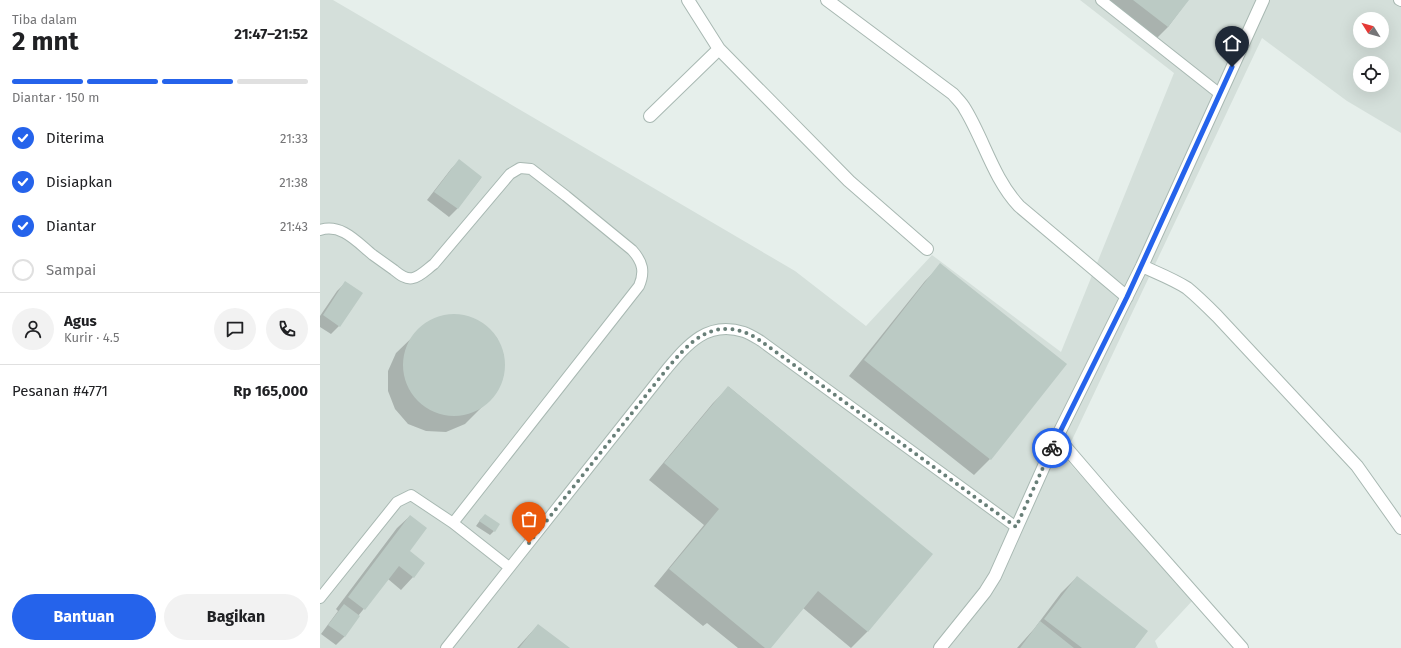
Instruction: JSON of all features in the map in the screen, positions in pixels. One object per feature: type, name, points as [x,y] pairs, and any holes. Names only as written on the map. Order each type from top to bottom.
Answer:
[{"type":"street","points":[[688,0],[718,49],[849,181],[927,249]]},
{"type":"street","points":[[827,0],[953,94],[964,108],[1002,184],[1010,196],[1019,206],[1127,297]]},
{"type":"street","points":[[940,648],[985,592],[1002,562],[1016,527],[1057,437],[1142,266],[1263,0]]},
{"type":"street","points":[[650,116],[718,49]]},
{"type":"street","points":[[1142,266],[1172,279],[1186,288],[1200,299],[1217,316],[1357,466],[1401,528]]},
{"type":"street","points":[[1057,437],[1242,648]]},
{"type":"lane","points":[[1101,0],[1220,94]]},
{"type":"lane","points":[[320,230],[325,228],[337,229],[350,235],[373,255],[402,276],[411,279],[420,276],[434,264],[510,174],[520,168],[531,169],[632,250],[639,258],[643,277],[639,286],[453,523]]},
{"type":"lane","points":[[446,648],[666,370],[687,346],[698,337],[709,332],[723,329],[744,332],[761,341],[1016,527]]},
{"type":"lane","points":[[320,598],[397,502],[411,495],[453,523],[510,567]]},
{"type":"shaded area","points":[[320,0],[333,0],[795,271],[866,326],[932,255],[1061,352],[1174,73],[1080,0],[1401,0],[1401,133],[1347,101],[1262,38],[1064,457],[1193,600],[1155,641],[1158,648],[320,648]]},
{"type":"building","points":[[1133,0],[1189,0],[1168,27]]},
{"type":"building","points":[[459,159],[482,177],[458,209],[434,192]]},
{"type":"building","points":[[940,263],[1067,364],[991,460],[864,360]]},
{"type":"building","points":[[345,281],[363,293],[340,327],[323,315]]},
{"type":"building","points":[[454,314],[473,318],[490,329],[501,346],[505,365],[501,384],[490,401],[473,412],[454,416],[435,412],[418,401],[407,384],[403,365],[407,346],[418,329],[435,318]]},
{"type":"building","points":[[728,386],[933,554],[868,632],[818,591],[771,648],[765,648],[669,569],[719,509],[664,463]]},
{"type":"building","points":[[485,514],[500,524],[495,532],[479,521]]},
{"type":"building","points":[[410,515],[427,528],[410,551],[425,563],[414,578],[399,566],[365,610],[348,597]]},
{"type":"building","points":[[1077,576],[1148,631],[1135,648],[1082,648],[1044,619]]},
{"type":"building","points":[[344,604],[360,616],[345,637],[328,625]]},
{"type":"building","points":[[1040,621],[1074,648],[1020,648]]},
{"type":"building","points":[[538,624],[570,648],[519,648]]},
{"type":"way so far","points":[[529,543],[666,370],[687,346],[698,337],[709,332],[723,329],[744,332],[761,341],[1016,527],[1052,448]]},
{"type":"route","points":[[1052,448],[1142,266],[1232,67]]}]
